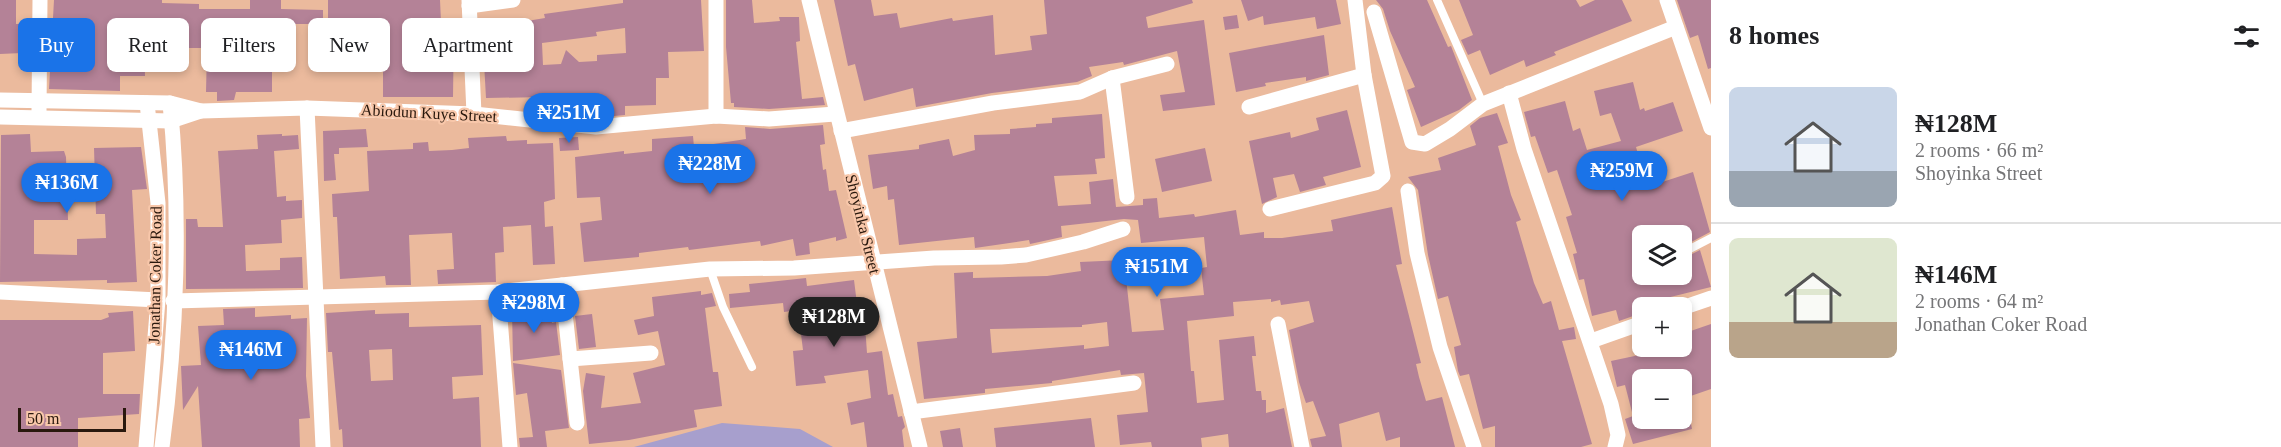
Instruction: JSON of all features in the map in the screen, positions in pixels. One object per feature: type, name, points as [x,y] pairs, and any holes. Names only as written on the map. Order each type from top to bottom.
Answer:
[{"type":"street","points":[[39,117],[40,0]]},
{"type":"street","points":[[474,114],[469,3],[513,0]]},
{"type":"street","points":[[716,0],[716,116]]},
{"type":"street","name":"Shoyinka Street","points":[[809,0],[835,114],[920,447]]},
{"type":"street","points":[[1270,209],[1376,183],[1382,178],[1364,75],[1355,0]]},
{"type":"street","points":[[1667,0],[1711,128]]},
{"type":"street","points":[[1374,12],[1412,142],[1425,144],[1450,129],[1483,104],[1676,27]]},
{"type":"street","points":[[841,131],[993,104],[1080,92],[1112,78],[1167,64]]},
{"type":"street","points":[[1249,106],[1364,75]]},
{"type":"street","points":[[1112,78],[1128,197]]},
{"type":"street","points":[[1509,93],[1527,160],[1591,341],[1618,435],[1615,447]]},
{"type":"street","name":"Abiodun Kuye Street","points":[[0,100],[170,103],[201,111],[307,108],[474,114],[596,127],[716,116],[769,119],[835,114]]},
{"type":"street","name":"Jonathan Coker Road","points":[[146,447],[158,300],[158,203],[147,103]]},
{"type":"street","name":"Jonathan Coker Road","points":[[162,447],[173,302],[176,209],[170,103]]},
{"type":"street","points":[[307,108],[314,296],[323,447]]},
{"type":"street","name":"Abiodun Kuye Street","points":[[0,117],[148,122],[171,121],[201,111]]},
{"type":"street","points":[[1408,191],[1416,253],[1440,346],[1474,447]]},
{"type":"street","points":[[173,302],[498,292],[710,269],[794,268],[1026,255],[1083,242],[1123,229]]},
{"type":"street","points":[[562,285],[577,423]]},
{"type":"street","points":[[0,292],[158,300]]},
{"type":"street","points":[[498,292],[510,447]]},
{"type":"street","points":[[1692,305],[1711,298]]},
{"type":"street","points":[[1278,324],[1302,447]]},
{"type":"street","points":[[1591,341],[1632,326]]},
{"type":"street","points":[[570,359],[651,354]]},
{"type":"street","points":[[911,412],[1134,383]]},
{"type":"lane","points":[[1437,0],[1483,104]]},
{"type":"lane","points":[[1692,248],[1711,238]]},
{"type":"lane","points":[[710,269],[723,307],[752,367]]},
{"type":"shaded area","points":[[722,423],[800,429],[833,447],[634,447]]},
{"type":"building","points":[[0,0],[16,0],[18,53],[0,54]]},
{"type":"building","points":[[54,0],[162,0],[162,3],[199,4],[199,9],[250,9],[250,0],[281,0],[281,9],[323,10],[323,18],[308,18],[308,24],[296,24],[296,18],[201,18],[201,48],[189,48],[189,18],[107,18],[107,72],[145,72],[145,76],[120,76],[120,91],[49,89],[50,72],[95,72],[95,18],[53,18]]},
{"type":"building","points":[[328,0],[440,0],[441,18],[402,18],[402,72],[453,72],[453,97],[383,97],[383,72],[390,72],[390,18],[328,18]]},
{"type":"building","points":[[623,0],[701,0],[704,51],[668,52],[669,78],[656,78],[656,105],[625,106],[625,115],[603,117],[602,99],[546,103],[546,97],[486,98],[485,72],[534,72],[534,20],[545,18],[544,14],[623,3]],"holes":[[[625,28],[626,53],[597,55],[597,61],[579,62],[566,50],[561,64],[543,65],[542,43],[597,36],[596,32]]]},
{"type":"building","points":[[726,0],[752,0],[754,23],[780,21],[779,17],[799,17],[800,41],[796,42],[802,99],[823,97],[825,105],[769,109],[734,107],[734,103],[731,103],[726,47]]},
{"type":"building","points":[[834,0],[871,0],[874,16],[897,13],[900,28],[952,18],[953,21],[993,15],[995,55],[1032,50],[1030,36],[1047,34],[1044,0],[1192,0],[1193,3],[1146,17],[1148,28],[1204,20],[1215,105],[1163,111],[1160,95],[1185,92],[1177,51],[1124,65],[1123,62],[1089,67],[1092,76],[1077,82],[992,93],[916,107],[913,88],[864,101],[855,64],[848,66]]},
{"type":"building","points":[[1241,0],[1336,0],[1341,24],[1317,29],[1315,17],[1264,25],[1263,16],[1248,21]]},
{"type":"building","points":[[1376,0],[1427,0],[1448,47],[1451,46],[1472,100],[1459,110],[1421,127],[1407,90],[1415,87],[1390,31],[1383,9]]},
{"type":"building","points":[[1459,0],[1576,0],[1580,7],[1595,0],[1622,0],[1632,21],[1554,52],[1556,55],[1526,67],[1524,60],[1490,75],[1480,50],[1468,55],[1461,40],[1473,35]]},
{"type":"building","points":[[1677,0],[1711,0],[1711,68],[1708,69],[1698,35],[1690,38]]},
{"type":"building","points":[[1237,15],[1239,28],[1225,30],[1223,17]]},
{"type":"building","points":[[1324,35],[1329,75],[1306,81],[1306,77],[1265,83],[1266,86],[1236,92],[1229,53]]},
{"type":"building","points":[[206,72],[272,72],[272,92],[236,92],[234,100],[217,101],[217,92],[206,92]]},
{"type":"building","points":[[1633,82],[1640,110],[1644,108],[1645,111],[1673,102],[1683,131],[1636,147],[1647,187],[1693,172],[1710,232],[1692,242],[1692,225],[1632,225],[1632,285],[1692,285],[1692,254],[1700,250],[1711,287],[1670,297],[1632,297],[1632,316],[1619,321],[1616,310],[1592,316],[1584,279],[1579,280],[1573,254],[1577,253],[1566,217],[1572,215],[1557,170],[1548,173],[1535,136],[1531,137],[1524,112],[1565,101],[1573,131],[1580,128],[1587,150],[1621,141],[1611,113],[1600,116],[1594,91]]},
{"type":"building","points":[[1347,110],[1361,167],[1323,177],[1326,185],[1300,192],[1294,174],[1273,178],[1277,197],[1262,204],[1249,141],[1290,132],[1291,138],[1319,130],[1316,118]]},
{"type":"building","points":[[1497,113],[1508,143],[1498,146],[1511,195],[1521,220],[1516,222],[1534,283],[1543,304],[1551,301],[1559,330],[1574,327],[1576,339],[1562,341],[1592,444],[1581,447],[1495,447],[1495,426],[1483,429],[1469,374],[1460,376],[1458,371],[1454,347],[1461,345],[1448,296],[1438,299],[1428,255],[1418,190],[1408,177],[1441,170],[1438,158],[1476,145],[1470,126],[1480,118]]},
{"type":"building","points":[[1102,114],[1105,158],[1095,159],[1097,174],[1054,176],[1058,206],[1091,204],[1089,182],[1113,179],[1116,207],[1143,205],[1143,199],[1157,198],[1159,218],[1194,214],[1195,217],[1236,210],[1240,235],[1264,232],[1264,238],[1282,238],[1333,231],[1331,220],[1392,207],[1402,264],[1396,265],[1421,363],[1416,364],[1419,377],[1426,401],[1442,397],[1455,447],[1400,447],[1400,437],[1386,441],[1379,412],[1339,424],[1342,447],[1312,447],[1310,439],[1326,436],[1313,401],[1306,403],[1299,382],[1289,330],[1314,322],[1309,301],[1281,305],[1280,300],[1271,302],[1271,299],[1233,302],[1234,316],[1187,321],[1191,371],[1194,371],[1197,403],[1224,400],[1219,340],[1254,336],[1256,356],[1252,356],[1256,391],[1261,391],[1262,400],[1266,400],[1266,413],[1284,408],[1292,447],[1229,447],[1228,434],[1201,438],[1202,447],[1152,447],[1151,442],[1120,445],[1117,415],[1148,412],[1144,373],[1121,375],[1120,370],[1052,381],[1052,383],[985,389],[985,393],[924,399],[917,342],[957,338],[954,273],[973,272],[973,278],[1047,276],[1081,271],[1080,262],[1124,260],[1132,332],[1164,330],[1160,299],[1204,295],[1201,268],[1207,267],[1204,237],[1141,243],[1138,220],[1124,219],[1061,226],[1062,237],[1030,244],[1029,240],[975,248],[974,237],[899,245],[894,199],[888,200],[887,186],[873,189],[868,155],[919,149],[919,145],[949,139],[953,156],[975,150],[974,135],[1010,134],[1010,129],[1052,123],[1052,118]],"holes":[[[1107,322],[1109,346],[1084,349],[1084,345],[992,353],[990,329],[1082,327],[1082,325]]]},
{"type":"building","points":[[823,125],[825,144],[820,145],[823,170],[826,169],[829,191],[836,190],[847,238],[836,241],[836,237],[809,243],[810,254],[796,256],[793,239],[761,246],[760,241],[689,250],[688,247],[639,253],[639,257],[584,262],[580,223],[602,220],[600,197],[577,198],[575,157],[624,151],[624,154],[652,151],[652,139],[693,136],[694,147],[746,139],[745,127],[770,129]]},
{"type":"building","points":[[366,129],[368,147],[339,148],[339,154],[334,154],[336,180],[324,181],[323,131]]},
{"type":"building","points":[[30,134],[31,152],[64,151],[66,157],[68,220],[34,220],[34,254],[77,255],[77,239],[106,238],[105,214],[96,214],[94,148],[141,147],[147,189],[132,190],[137,282],[107,283],[107,280],[0,282],[1,135]]},
{"type":"building","points":[[282,134],[282,136],[298,135],[299,149],[274,151],[277,197],[286,196],[286,201],[302,200],[302,218],[281,220],[282,243],[245,245],[246,271],[280,270],[280,258],[302,257],[303,288],[186,289],[186,219],[197,219],[198,227],[223,227],[218,151],[258,149],[257,135]]},
{"type":"building","points":[[506,136],[507,141],[527,140],[527,144],[553,143],[555,199],[544,202],[545,227],[553,226],[555,264],[533,265],[531,225],[503,227],[504,252],[495,253],[496,282],[438,284],[437,270],[454,269],[452,233],[409,235],[411,285],[386,285],[385,276],[340,279],[337,217],[333,217],[332,194],[369,191],[367,151],[413,149],[413,143],[428,142],[429,151],[452,150],[469,148],[468,138]]},
{"type":"building","points":[[578,137],[579,150],[560,151],[559,138]]},
{"type":"building","points":[[1205,148],[1212,181],[1162,192],[1155,159]]},
{"type":"building","points":[[806,278],[807,286],[854,280],[858,312],[864,311],[867,353],[882,351],[888,395],[893,394],[898,417],[902,416],[905,427],[902,430],[904,447],[867,447],[864,422],[851,425],[847,403],[871,398],[868,370],[824,376],[826,383],[796,386],[793,351],[803,350],[798,310],[784,312],[783,303],[730,308],[729,294],[750,292],[749,284]]},
{"type":"building","points":[[701,291],[701,295],[712,293],[716,306],[705,308],[713,372],[718,372],[722,406],[694,410],[697,427],[629,440],[589,444],[583,391],[586,373],[605,376],[601,408],[641,403],[633,373],[665,365],[658,331],[638,335],[634,320],[654,316],[652,297]]},
{"type":"building","points":[[549,304],[552,323],[556,322],[560,355],[513,361],[512,310]]},
{"type":"building","points":[[255,308],[255,317],[291,315],[291,319],[307,318],[306,376],[310,418],[299,419],[300,447],[202,447],[198,386],[183,410],[181,366],[201,365],[198,326],[224,325],[223,309]]},
{"type":"building","points":[[375,310],[375,314],[409,313],[409,327],[481,325],[483,375],[452,377],[453,399],[479,397],[481,447],[343,447],[342,429],[339,430],[332,352],[328,352],[326,313]],"holes":[[[392,349],[393,380],[371,381],[369,350]]]},
{"type":"building","points":[[133,311],[135,351],[103,353],[103,394],[140,394],[139,414],[78,418],[78,447],[0,447],[0,320],[101,320],[109,317],[108,313]]},
{"type":"building","points":[[592,314],[596,347],[579,349],[575,316]]},
{"type":"building","points":[[1711,324],[1711,389],[1692,396],[1692,369],[1632,369],[1632,412],[1625,385],[1617,387],[1611,361],[1632,357],[1692,357],[1692,331]]},
{"type":"building","points":[[513,363],[561,370],[569,428],[545,431],[547,447],[520,447],[519,438],[533,437],[527,393],[516,395]]},
{"type":"building","points":[[1632,416],[1632,429],[1692,429],[1633,444],[1625,419]]},
{"type":"building","points":[[1091,418],[1095,447],[996,447],[994,428]]},
{"type":"building","points":[[960,428],[963,447],[943,447],[940,431]]}]
